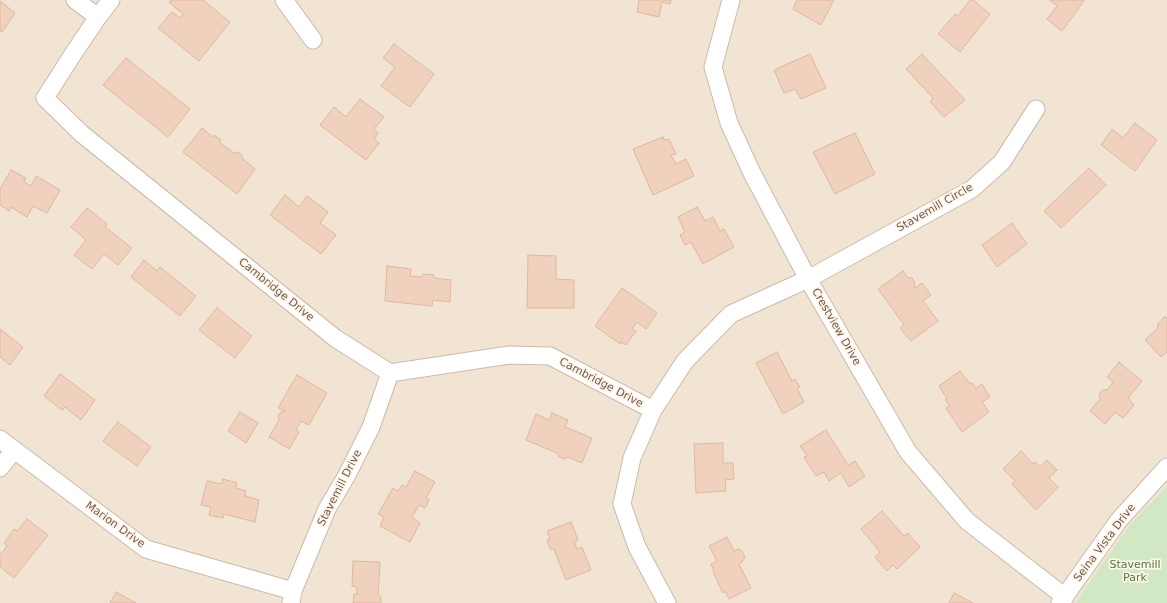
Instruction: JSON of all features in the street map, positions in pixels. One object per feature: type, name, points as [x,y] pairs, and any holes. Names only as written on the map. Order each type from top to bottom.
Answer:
[{"type":"street","points":[[75,0],[98,17]]},
{"type":"street","name":"Cambridge Drive","points":[[111,0],[98,17],[45,98],[82,134],[335,338],[390,373],[509,355],[550,356],[653,410]]},
{"type":"street","points":[[284,0],[313,40]]},
{"type":"street","name":"Crestview Drive","points":[[731,0],[714,68],[728,123],[752,173],[808,278],[908,452],[967,521],[1062,600]]},
{"type":"street","name":"Stavemill Circle","points":[[666,603],[637,547],[622,504],[632,458],[653,410],[685,361],[731,314],[808,278],[972,189],[1002,162],[1036,109]]},
{"type":"street","name":"Stavemill Drive","points":[[292,597],[327,509],[347,475],[371,427],[390,373]]},
{"type":"street","name":"Marion Drive","points":[[0,439],[146,549],[292,597]]},
{"type":"street","points":[[0,468],[14,450]]},
{"type":"street","name":"Seina Vista Drive","points":[[1062,600],[1119,520],[1167,467]]},
{"type":"shaded area","points":[[0,0],[1167,0],[1167,603],[0,603]]},
{"type":"green space","name":"Stavemill Park","points":[[1167,486],[1167,603],[1076,603],[1130,525]]},
{"type":"building","points":[[171,0],[203,0],[230,22],[199,61],[158,28],[172,12],[180,18],[183,14],[169,2]]},
{"type":"building","points":[[639,0],[671,0],[670,4],[662,2],[659,17],[637,12]]},
{"type":"building","points":[[797,0],[834,0],[821,25],[793,9]]},
{"type":"building","points":[[970,0],[973,0],[990,14],[960,52],[938,34],[955,14],[958,16]]},
{"type":"building","points":[[1050,0],[1084,1],[1062,31],[1047,19],[1057,6]]},
{"type":"building","points":[[0,1],[15,13],[2,32],[0,31]]},
{"type":"building","points":[[394,44],[434,74],[410,107],[381,86],[395,67],[383,58]]},
{"type":"building","points":[[810,54],[826,88],[801,99],[795,89],[784,93],[774,70]]},
{"type":"building","points":[[922,54],[965,100],[944,117],[930,102],[933,98],[906,69]]},
{"type":"building","points":[[126,58],[190,109],[168,137],[103,85]]},
{"type":"building","points":[[360,99],[384,117],[374,129],[378,133],[374,139],[379,143],[366,160],[320,125],[334,107],[346,117]]},
{"type":"building","points":[[1135,123],[1157,140],[1135,171],[1101,145],[1112,129],[1123,138]]},
{"type":"building","points":[[202,128],[213,137],[214,135],[221,140],[219,142],[234,153],[237,152],[242,155],[242,158],[255,169],[237,194],[183,152]]},
{"type":"building","points":[[855,133],[875,174],[835,194],[813,152]]},
{"type":"building","points":[[663,137],[664,140],[669,139],[676,154],[671,155],[676,164],[686,159],[694,176],[653,195],[633,149]]},
{"type":"building","points":[[1089,168],[1106,185],[1061,228],[1044,211]]},
{"type":"building","points":[[11,170],[26,178],[24,182],[31,186],[36,176],[60,190],[47,213],[33,206],[27,217],[11,207],[9,211],[0,205],[0,189]]},
{"type":"building","points":[[285,195],[299,207],[307,196],[328,212],[320,223],[336,235],[321,254],[270,215]]},
{"type":"building","points":[[697,207],[705,221],[713,217],[720,231],[724,229],[734,247],[703,264],[691,242],[685,245],[680,235],[685,232],[678,217]]},
{"type":"building","points":[[87,208],[107,224],[105,227],[132,248],[118,265],[104,254],[92,269],[74,255],[86,240],[71,227]]},
{"type":"building","points":[[1012,223],[1027,244],[997,267],[982,245]]},
{"type":"building","points":[[528,255],[556,256],[556,279],[574,280],[574,308],[527,308]]},
{"type":"building","points":[[144,260],[157,271],[160,267],[196,296],[180,316],[131,277]]},
{"type":"building","points":[[387,266],[411,269],[410,276],[422,277],[423,274],[434,275],[434,278],[451,280],[450,302],[433,300],[432,306],[385,301]]},
{"type":"building","points":[[903,271],[908,278],[912,278],[915,283],[915,288],[922,283],[931,295],[923,301],[938,321],[911,341],[900,328],[904,325],[878,289]]},
{"type":"building","points":[[622,288],[657,313],[646,329],[637,322],[632,329],[636,331],[626,345],[621,342],[620,344],[595,326]]},
{"type":"building","points":[[217,308],[252,336],[235,358],[199,330]]},
{"type":"building","points":[[1164,317],[1167,318],[1167,352],[1161,357],[1145,340],[1157,329],[1158,324]]},
{"type":"building","points":[[0,329],[23,347],[10,365],[0,357]]},
{"type":"building","points":[[777,352],[792,381],[795,379],[800,387],[797,388],[804,402],[783,414],[756,363]]},
{"type":"building","points":[[1119,362],[1142,381],[1128,398],[1134,405],[1123,418],[1115,412],[1105,424],[1090,411],[1100,399],[1099,395],[1102,390],[1107,390],[1113,382],[1107,377]]},
{"type":"building","points":[[960,371],[969,383],[972,383],[976,388],[982,384],[990,397],[982,402],[989,412],[962,432],[946,408],[950,406],[945,400],[947,399],[939,386]]},
{"type":"building","points":[[60,374],[95,400],[81,420],[65,407],[62,410],[44,396]]},
{"type":"building","points":[[297,375],[327,393],[309,425],[301,421],[296,430],[299,432],[289,449],[269,437],[279,420],[278,416],[281,412],[285,411],[278,408]]},
{"type":"building","points":[[240,412],[258,423],[246,443],[228,431]]},
{"type":"building","points":[[552,413],[568,420],[565,427],[592,438],[582,463],[568,457],[565,459],[559,457],[557,453],[526,440],[536,414],[549,420]]},
{"type":"building","points":[[118,422],[151,447],[137,466],[103,441]]},
{"type":"building","points":[[826,430],[848,465],[855,461],[865,476],[849,487],[841,473],[829,481],[824,472],[816,476],[804,457],[807,456],[800,446]]},
{"type":"building","points":[[723,443],[723,463],[733,463],[734,479],[725,480],[726,491],[696,493],[694,444]]},
{"type":"building","points":[[1021,451],[1032,463],[1036,463],[1040,467],[1047,460],[1057,470],[1049,478],[1058,487],[1036,510],[1012,484],[1015,481],[1003,469]]},
{"type":"building","points":[[415,471],[435,482],[426,498],[429,500],[425,508],[419,505],[412,517],[420,523],[410,542],[380,526],[384,517],[378,514],[393,488],[398,491],[402,485],[406,487]]},
{"type":"building","points":[[223,479],[237,483],[236,488],[246,491],[245,496],[259,500],[255,522],[224,514],[223,518],[209,515],[211,507],[201,505],[207,481],[222,484]]},
{"type":"building","points":[[882,511],[904,536],[908,533],[920,547],[897,569],[893,565],[887,571],[875,557],[880,552],[861,529]]},
{"type":"building","points":[[27,519],[48,535],[14,578],[0,567],[0,555],[7,546],[4,543],[14,529],[17,531]]},
{"type":"building","points":[[571,522],[578,540],[574,542],[577,549],[582,547],[591,570],[566,580],[554,549],[551,550],[547,540],[550,539],[547,531]]},
{"type":"building","points":[[727,537],[734,551],[738,549],[742,551],[745,557],[739,564],[751,588],[729,599],[725,591],[723,593],[713,572],[714,571],[711,564],[717,561],[709,546]]},
{"type":"building","points":[[353,561],[380,562],[378,595],[381,597],[381,603],[353,603],[354,594],[357,594],[357,587],[352,586]]},
{"type":"building","points":[[116,592],[136,603],[110,603]]},
{"type":"building","points":[[954,593],[973,603],[949,603]]}]
